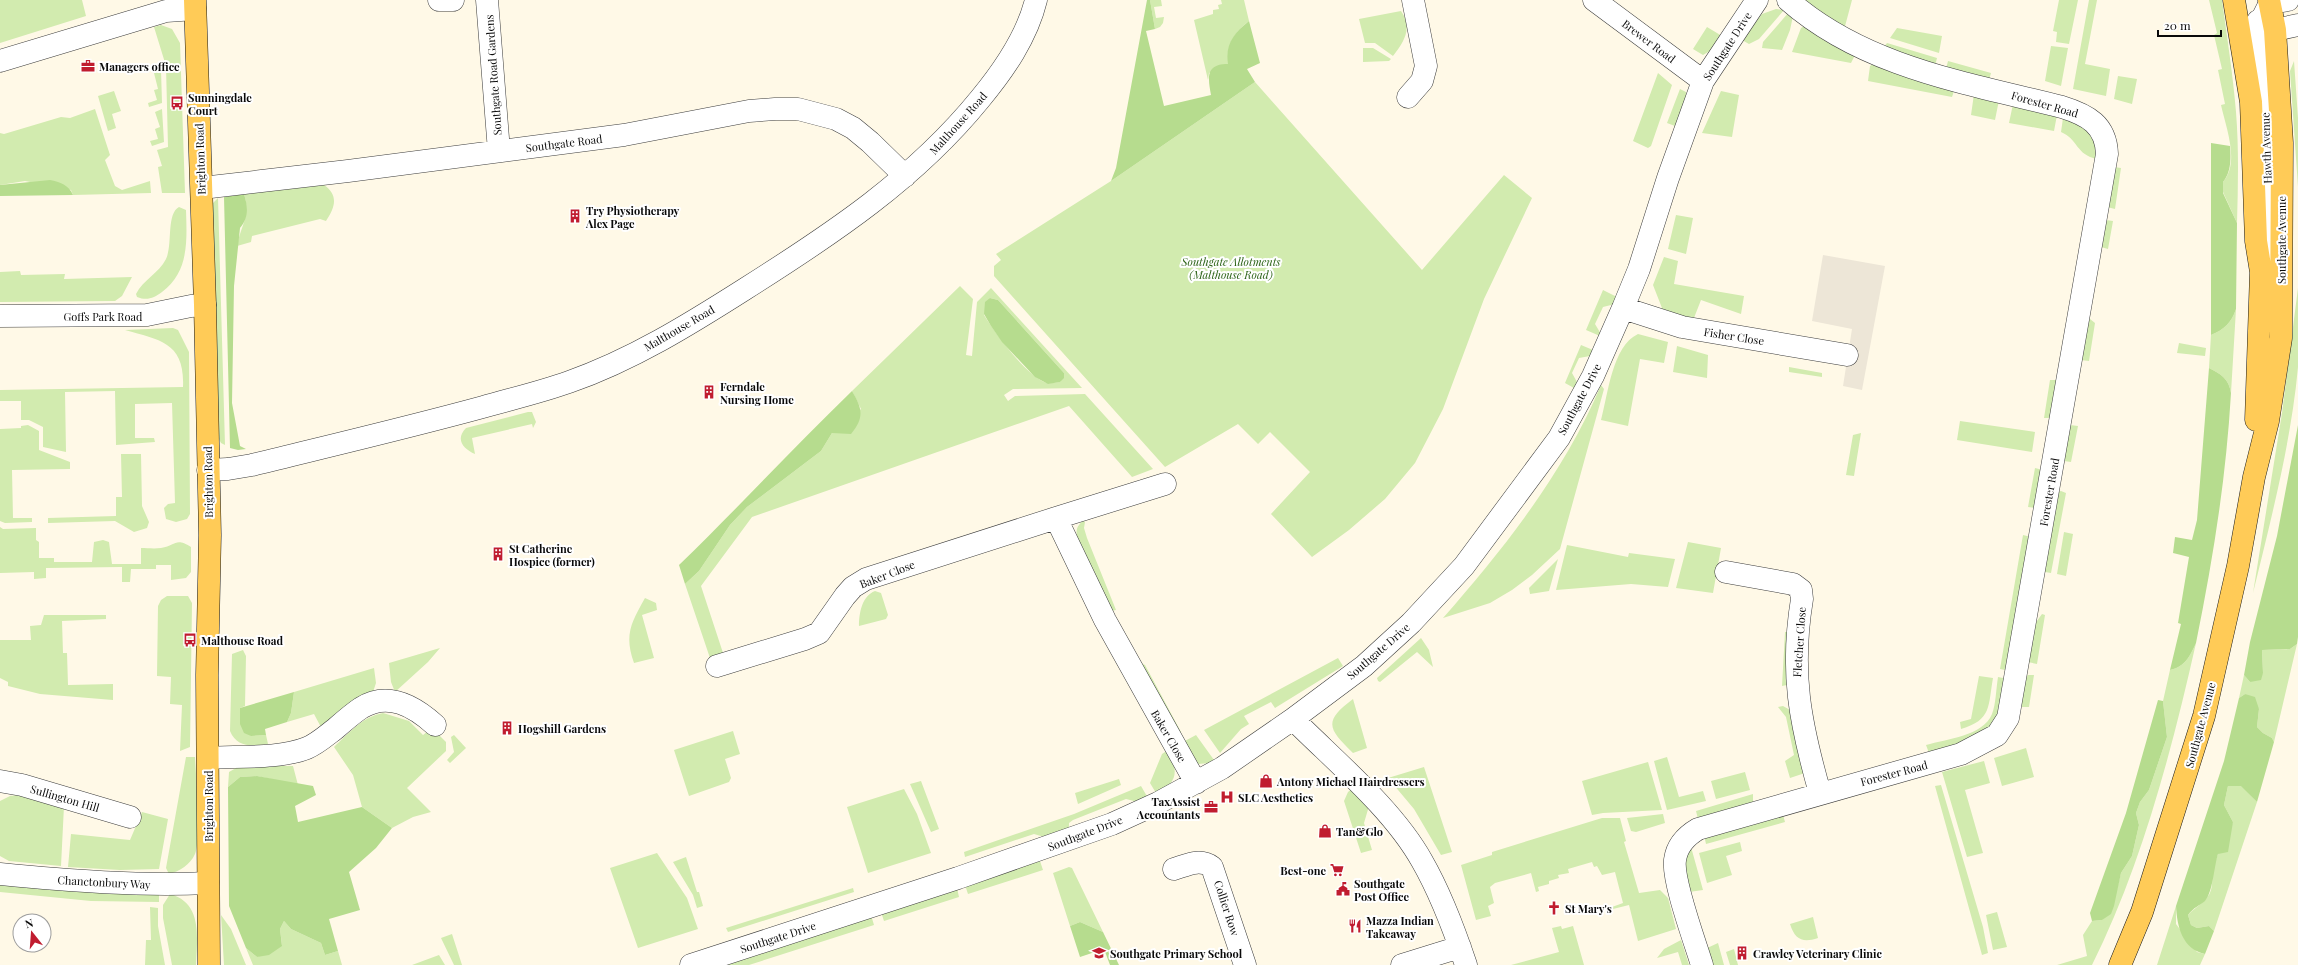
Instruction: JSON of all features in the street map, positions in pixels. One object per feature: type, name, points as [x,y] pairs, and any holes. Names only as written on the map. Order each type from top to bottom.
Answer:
[{"type":"main road","name":"Southgate Avenue","points":[[2234,0],[2251,102],[2256,241],[2261,272],[2254,477]]},
{"type":"main road","name":"Southgate Avenue","points":[[2120,965],[2142,912],[2204,716],[2238,566],[2254,477],[2268,421],[2281,338],[2282,143],[2267,26],[2276,1]]},
{"type":"main road","name":"Brighton Road","points":[[195,5],[202,188],[208,470],[209,965]]},
{"type":"street","points":[[440,0],[454,0]]},
{"type":"street","name":"Southgate Road Gardens","points":[[487,0],[499,151]]},
{"type":"street","name":"Malthouse Road","points":[[208,470],[228,469],[252,465],[445,417],[568,383],[598,371],[653,344],[783,265],[851,218],[933,152],[959,125],[993,84],[1019,43],[1028,25],[1036,0]]},
{"type":"street","points":[[1408,97],[1422,80],[1426,66],[1414,0]]},
{"type":"street","name":"Brewer Road","points":[[1594,0],[1703,81]]},
{"type":"street","name":"Southgate Drive","points":[[690,965],[1071,840],[1135,814],[1196,783],[1241,755],[1293,720],[1364,666],[1411,623],[1464,566],[1558,438],[1593,376],[1639,269],[1668,178],[1703,81],[1757,0]]},
{"type":"street","name":"Forester Road","points":[[1702,965],[1676,876],[1675,860],[1680,844],[1685,838],[1698,829],[1961,754],[1997,735],[2008,718],[2106,163],[2107,146],[2102,130],[2089,117],[2062,107],[1883,58],[1835,35],[1788,0]]},
{"type":"street","points":[[2238,0],[2243,8],[2267,26],[2298,25]]},
{"type":"street","points":[[0,61],[166,11],[195,5]]},
{"type":"street","name":"Hawth Avenue","points":[[2261,272],[2267,241],[2268,170],[2264,98],[2260,63],[2267,26]]},
{"type":"street","name":"Southgate Road","points":[[202,188],[348,171],[624,135],[749,111],[798,109],[836,119],[853,128],[905,176]]},
{"type":"street","name":"Goffs Park Road","points":[[0,316],[147,316],[191,306],[205,305]]},
{"type":"street","name":"Fisher Close","points":[[1623,308],[1682,327],[1847,355]]},
{"type":"street","name":"Baker Close","points":[[717,666],[820,633],[845,596],[853,587],[866,579],[1165,484]]},
{"type":"street","name":"Baker Close","points":[[1056,518],[1105,620],[1196,783]]},
{"type":"street","name":"Fletcher Close","points":[[1726,572],[1793,584],[1801,590],[1802,599],[1796,659],[1796,687],[1808,752],[1820,793]]},
{"type":"street","points":[[208,758],[275,754],[308,748],[361,708],[389,700],[403,703],[415,708],[435,725]]},
{"type":"street","points":[[1293,720],[1381,806],[1406,837],[1422,861],[1446,909],[1463,956],[1402,965]]},
{"type":"street","name":"Sullington Hill","points":[[0,781],[22,785],[130,817]]},
{"type":"street","name":"Collier Row","points":[[1174,869],[1196,862],[1202,862],[1212,867],[1245,965]]},
{"type":"street","name":"Chanctonbury Way","points":[[0,874],[116,883],[163,885],[208,883]]},
{"type":"green space","points":[[0,0],[82,0],[86,16],[0,43]]},
{"type":"green space","points":[[1147,0],[1150,0],[1155,29],[1146,31],[1164,106],[1211,95],[1209,78],[1212,69],[1215,66],[1228,64],[1227,57],[1229,45],[1239,30],[1249,21],[1260,63],[1247,69],[1255,82],[1111,181],[1116,168]]},
{"type":"green space","points":[[1150,0],[1161,0],[1162,6],[1154,7],[1156,18],[1164,17],[1163,23],[1160,27],[1155,29]]},
{"type":"green space","points":[[1221,0],[1244,0],[1249,21],[1235,34],[1232,40],[1228,51],[1229,64],[1209,73],[1208,80],[1194,20],[1213,14],[1213,10],[1219,9],[1218,5],[1222,4]]},
{"type":"green space","points":[[1806,0],[1852,0],[1844,30],[1805,3]]},
{"type":"green space","points":[[2059,0],[2078,0],[2069,44],[2056,42],[2057,32],[2053,31]]},
{"type":"green space","points":[[2089,0],[2097,0],[2085,64],[2110,69],[2106,96],[2073,89]]},
{"type":"green space","points":[[2209,0],[2222,0],[2232,70],[2238,140],[2237,223],[2223,192],[2223,182],[2231,165],[2231,155],[2221,105],[2225,104],[2218,70],[2222,69],[2214,35],[2217,33]]},
{"type":"green space","points":[[1776,9],[1784,10],[1759,39],[1749,44],[1742,40],[1762,14]]},
{"type":"green space","points":[[1401,11],[1405,17],[1407,29],[1406,35],[1393,56],[1375,43],[1365,43],[1359,19]]},
{"type":"green space","points":[[1789,12],[1793,16],[1790,30],[1782,50],[1762,48],[1763,42]]},
{"type":"green space","points":[[161,25],[172,29],[180,43],[185,193],[162,193],[158,167],[162,166],[157,150],[168,147],[166,66],[154,27]]},
{"type":"green space","points":[[1806,25],[1855,55],[1851,63],[1792,52],[1801,28]]},
{"type":"green space","points":[[1707,27],[1722,36],[1715,48],[1703,55],[1693,49]]},
{"type":"green space","points":[[1897,28],[1942,36],[1939,53],[1890,38]]},
{"type":"green space","points":[[1887,43],[1937,58],[1935,66],[1882,50]]},
{"type":"green space","points":[[2051,46],[2068,48],[2061,86],[2045,81]]},
{"type":"green space","points":[[1363,48],[1373,48],[1391,59],[1389,61],[1363,62]]},
{"type":"green space","points":[[1948,61],[1991,73],[1989,80],[1946,69]]},
{"type":"green space","points":[[2294,61],[2298,118],[2298,187],[2290,71]]},
{"type":"green space","points":[[1875,63],[1955,88],[1952,97],[1868,81],[1870,66]]},
{"type":"green space","points":[[161,70],[162,103],[149,107],[148,103],[157,100],[154,90],[158,89],[154,73]]},
{"type":"green space","points":[[1658,73],[1672,85],[1651,146],[1648,148],[1633,141]]},
{"type":"green space","points":[[2118,76],[2137,79],[2132,104],[2114,99]]},
{"type":"green space","name":"Southgate Allotments (Malthouse Road)","points":[[1255,82],[1422,270],[1504,175],[1532,198],[1484,299],[1443,409],[1415,463],[1385,499],[1349,530],[1312,557],[1271,514],[1310,472],[1270,432],[1258,444],[1238,424],[1165,467],[994,276],[994,266],[1001,260],[996,254],[1111,181]]},
{"type":"green space","points":[[1680,89],[1686,92],[1686,99],[1675,126],[1667,123]]},
{"type":"green space","points":[[114,91],[121,111],[112,114],[116,128],[108,131],[98,96]]},
{"type":"green space","points":[[1721,91],[1739,95],[1732,137],[1702,133]]},
{"type":"green space","points":[[1974,94],[1999,100],[1995,120],[1971,115]]},
{"type":"green space","points":[[2013,104],[2057,115],[2054,131],[2009,123]]},
{"type":"green space","points":[[95,109],[110,155],[105,160],[115,186],[122,190],[150,181],[151,193],[73,195],[71,190],[25,181],[0,185],[0,133],[4,134],[61,117],[70,118]]},
{"type":"green space","points":[[162,109],[164,142],[152,146],[150,141],[158,139],[155,129],[160,127],[155,112]]},
{"type":"green space","points":[[2063,118],[2082,125],[2095,138],[2097,159],[2090,157],[2081,151],[2067,135],[2061,132]]},
{"type":"green space","points":[[2211,143],[2230,146],[2230,165],[2228,174],[2223,182],[2223,193],[2237,223],[2236,309],[2227,325],[2211,335]]},
{"type":"green space","points":[[2114,167],[2121,168],[2115,209],[2107,207]]},
{"type":"green space","points":[[50,180],[64,184],[73,195],[0,196],[0,185]]},
{"type":"green space","points":[[324,185],[329,189],[334,197],[332,211],[326,221],[320,219],[252,236],[251,242],[237,246],[246,215],[246,202],[244,194]]},
{"type":"green space","points":[[244,194],[247,212],[245,220],[240,228],[234,286],[232,403],[240,446],[246,449],[238,450],[230,448],[224,197]]},
{"type":"green space","points":[[218,198],[225,445],[221,443],[218,437],[211,205]]},
{"type":"green space","points":[[179,207],[186,210],[186,244],[182,265],[171,284],[162,292],[147,299],[137,297],[136,294],[139,289],[166,259],[172,216]]},
{"type":"green space","points":[[1676,215],[1693,218],[1686,254],[1668,249]]},
{"type":"green space","points":[[2106,220],[2113,221],[2108,249],[2101,247]]},
{"type":"green space","points":[[1664,257],[1678,261],[1674,284],[1744,296],[1741,314],[1701,300],[1692,323],[1660,313],[1662,308],[1653,285]]},
{"type":"green space","points":[[20,271],[21,275],[65,274],[64,279],[132,277],[122,296],[115,301],[0,302],[0,272]]},
{"type":"green space","points":[[960,286],[973,299],[966,355],[972,356],[977,302],[991,288],[1082,388],[1013,389],[1004,395],[1008,401],[1015,396],[1085,394],[1153,469],[1132,477],[1069,406],[752,517],[701,586],[724,656],[711,661],[685,584],[699,571],[730,525],[747,507],[821,451],[832,433],[861,409],[852,391]],"holes":[[[990,298],[998,300],[1064,373],[1060,382],[1047,383],[1039,379],[1021,364],[1003,343],[984,315]]]},
{"type":"green space","points":[[2298,288],[2298,367],[2291,424],[2280,481],[2253,593],[2282,413]]},
{"type":"green space","points":[[1603,290],[1617,297],[1615,304],[1603,307],[1595,324],[1601,334],[1600,336],[1586,330]]},
{"type":"green space","points":[[990,298],[998,300],[1064,373],[1064,378],[1060,382],[1048,384],[1035,377],[1002,342],[984,314],[985,302]]},
{"type":"green space","points":[[2236,309],[2231,393],[2230,388],[2224,378],[2209,368],[2211,335],[2227,325]]},
{"type":"green space","points":[[2090,319],[2095,323],[2089,361],[2081,360],[2087,322]]},
{"type":"green space","points":[[173,328],[178,330],[189,352],[190,514],[187,519],[176,522],[166,519],[164,508],[168,504],[175,503],[172,403],[135,404],[135,438],[154,438],[155,442],[116,445],[115,391],[65,392],[66,452],[43,447],[43,427],[29,420],[21,420],[21,401],[0,401],[0,390],[183,387],[183,372],[180,361],[175,352],[160,341],[125,330]]},
{"type":"green space","points":[[1638,334],[1668,342],[1664,363],[1640,359],[1628,426],[1601,420],[1612,372],[1617,360],[1622,349],[1629,340]]},
{"type":"green space","points":[[2179,343],[2206,348],[2205,356],[2177,353]]},
{"type":"green space","points":[[1581,345],[1593,350],[1590,356],[1579,358],[1572,373],[1577,382],[1574,388],[1565,383]]},
{"type":"green space","points":[[1677,346],[1708,355],[1707,378],[1673,372]]},
{"type":"green space","points":[[1789,367],[1822,373],[1822,377],[1789,372]]},
{"type":"green space","points":[[2209,368],[2224,378],[2230,388],[2231,393],[2222,488],[2208,581],[2196,643],[2183,664],[2170,670],[2181,624],[2178,623],[2189,557],[2173,553],[2175,537],[2192,540],[2197,520]]},
{"type":"green space","points":[[2050,380],[2056,380],[2058,384],[2053,416],[2044,418]]},
{"type":"green space","points":[[1601,385],[1604,389],[1560,549],[1532,575],[1512,590],[1490,603],[1443,618],[1489,564],[1551,479],[1569,449]]},
{"type":"green space","points":[[852,391],[860,408],[860,417],[851,434],[832,433],[821,451],[747,507],[730,525],[699,571],[685,584],[679,565]]},
{"type":"green space","points":[[532,412],[536,422],[533,428],[532,424],[472,438],[475,454],[467,449],[462,443],[461,436],[466,428]]},
{"type":"green space","points":[[1960,421],[2035,432],[2032,452],[1957,440]]},
{"type":"green space","points":[[28,425],[39,431],[39,450],[70,462],[70,469],[12,470],[13,518],[32,518],[32,522],[5,523],[0,521],[0,429],[21,428],[21,426]]},
{"type":"green space","points":[[2070,425],[2078,426],[2071,462],[2064,461]]},
{"type":"green space","points":[[2298,425],[2297,644],[2290,649],[2262,650],[2263,673],[2261,680],[2250,682],[2244,675],[2250,642],[2277,536]]},
{"type":"green space","points":[[1861,433],[1854,476],[1846,475],[1853,435]]},
{"type":"green space","points":[[121,454],[141,454],[142,506],[149,522],[147,528],[134,532],[115,521],[48,523],[48,518],[116,516],[116,497],[122,497]]},
{"type":"green space","points":[[2035,468],[2043,470],[2037,508],[2028,507]]},
{"type":"green space","points":[[2061,491],[2066,493],[2051,573],[2045,572],[2044,568],[2058,492]]},
{"type":"green space","points":[[1083,521],[1085,522],[1084,528],[1087,538],[1116,610],[1111,611],[1078,542],[1077,530]]},
{"type":"green space","points":[[0,527],[3,529],[36,528],[36,540],[39,542],[39,558],[54,558],[54,562],[92,562],[94,542],[103,540],[109,542],[112,564],[141,564],[141,548],[161,548],[178,542],[191,547],[191,572],[186,578],[171,580],[171,565],[156,565],[156,569],[131,569],[130,582],[122,582],[122,567],[46,568],[46,578],[34,579],[34,572],[0,573]]},
{"type":"green space","points":[[2064,532],[2073,534],[2066,576],[2057,574]]},
{"type":"green space","points":[[2023,535],[2031,537],[2010,666],[2005,670],[2000,669]]},
{"type":"green space","points":[[1688,542],[1721,548],[1713,593],[1676,588]]},
{"type":"green space","points":[[1567,545],[1628,557],[1629,553],[1675,559],[1668,587],[1631,584],[1556,590]]},
{"type":"green space","points":[[1558,559],[1549,591],[1530,594],[1529,588]]},
{"type":"green space","points":[[875,591],[881,593],[888,615],[886,619],[859,626],[864,601],[871,593]]},
{"type":"green space","points":[[167,596],[188,596],[192,603],[190,747],[180,751],[182,705],[170,704],[171,677],[157,676],[158,606],[161,600]]},
{"type":"green space","points":[[645,598],[656,603],[657,610],[642,615],[654,658],[634,663],[629,637],[630,629]]},
{"type":"green space","points":[[2042,614],[2045,615],[2037,664],[2028,662],[2034,625]]},
{"type":"green space","points":[[44,615],[106,615],[106,619],[62,621],[63,653],[67,653],[68,685],[113,684],[113,700],[40,694],[8,686],[8,682],[0,678],[0,640],[31,640],[30,626],[41,625]]},
{"type":"green space","points":[[1785,632],[1789,632],[1787,685],[1782,686]]},
{"type":"green space","points":[[1421,638],[1429,650],[1433,667],[1417,652],[1380,682],[1378,681],[1377,678]]},
{"type":"green space","points":[[2196,643],[2177,725],[2153,807],[2126,888],[2110,927],[2092,965],[2057,965],[2087,956],[2083,935],[2092,921],[2102,920],[2117,889],[2121,873],[2132,856],[2139,825],[2136,813],[2140,802],[2149,790],[2167,737],[2163,701],[2170,670],[2183,664]]},
{"type":"green space","points":[[2297,644],[2274,742],[2272,738],[2263,733],[2257,727],[2259,709],[2245,694],[2239,698],[2244,675],[2250,682],[2263,673],[2262,650],[2290,649]]},
{"type":"green space","points":[[440,648],[428,662],[395,692],[391,682],[389,663]]},
{"type":"green space","points":[[243,650],[246,656],[245,706],[240,708],[251,736],[266,735],[268,744],[246,745],[233,737],[230,731],[232,654]]},
{"type":"green space","points":[[1338,658],[1343,666],[1275,708],[1271,702],[1244,716],[1249,724],[1241,729],[1220,753],[1204,730]]},
{"type":"green space","points":[[1139,662],[1145,665],[1181,732],[1178,733]]},
{"type":"green space","points":[[374,668],[376,683],[373,692],[323,731],[314,714],[287,722],[291,713],[294,692]]},
{"type":"green space","points":[[2028,675],[2034,675],[2029,707],[2022,707],[2021,704],[2026,677]]},
{"type":"green space","points":[[1979,676],[1993,678],[1987,711],[1978,721],[1961,729],[1960,722],[1971,719]]},
{"type":"green space","points":[[1998,677],[2008,679],[2001,713],[1980,738],[1929,753],[1926,745],[1964,736],[1981,727],[1987,721],[1993,710]]},
{"type":"green space","points":[[294,692],[291,713],[287,722],[265,729],[266,735],[251,736],[244,733],[240,724],[240,708]]},
{"type":"green space","points":[[2245,694],[2255,697],[2259,709],[2257,727],[2263,733],[2272,738],[2274,742],[2257,802],[2241,786],[2228,786],[2224,805],[2233,822],[2228,852],[2218,854],[2208,897],[2188,915],[2191,925],[2197,928],[2209,926],[2214,931],[2205,954],[2191,947],[2182,936],[2176,906],[2224,761],[2239,698]]},
{"type":"green space","points":[[1353,699],[1367,748],[1353,753],[1339,738],[1332,726],[1333,720],[1337,714]]},
{"type":"green space","points":[[2158,700],[2163,701],[2167,737],[2149,790],[2140,802],[2136,813],[2139,825],[2132,856],[2121,873],[2111,914],[2102,920],[2092,921],[2090,913],[2126,813]]},
{"type":"green space","points":[[1783,706],[1792,711],[1805,773],[1790,778],[1785,761],[1794,755],[1786,717],[1778,707]]},
{"type":"green space","points":[[383,713],[409,721],[423,735],[432,728],[446,742],[446,751],[407,788],[431,812],[413,817],[392,828],[362,807],[353,775],[334,747],[362,722],[375,715]]},
{"type":"green space","points":[[733,731],[740,754],[725,759],[731,778],[729,782],[689,796],[674,750]]},
{"type":"green space","points":[[454,735],[466,748],[450,763],[447,760],[454,752],[451,737]]},
{"type":"green space","points":[[1196,735],[1214,760],[1210,763],[1198,764],[1191,756],[1183,742]]},
{"type":"green space","points":[[2026,748],[2034,777],[2002,786],[1994,758]]},
{"type":"green space","points":[[1168,750],[1175,770],[1173,780],[1164,789],[1156,793],[1150,783],[1162,754]]},
{"type":"green space","points":[[186,757],[195,757],[198,807],[197,847],[193,858],[187,864],[181,869],[169,874],[166,868]]},
{"type":"green space","points":[[1667,757],[1679,797],[1703,791],[1706,801],[1667,810],[1654,761]]},
{"type":"green space","points":[[1984,761],[1990,783],[1965,790],[1983,853],[1967,857],[1942,772]]},
{"type":"green space","points":[[1648,762],[1662,810],[1603,813],[1592,815],[1582,781]]},
{"type":"green space","points":[[293,766],[298,785],[257,776],[240,777],[228,787],[229,772],[236,768]]},
{"type":"green space","points":[[1424,767],[1452,852],[1441,855],[1414,809],[1388,778]]},
{"type":"green space","points":[[1745,772],[1750,790],[1716,799],[1711,781]]},
{"type":"green space","points":[[257,776],[313,786],[316,795],[295,806],[298,822],[362,807],[392,828],[376,848],[349,872],[360,910],[329,919],[338,951],[325,955],[321,943],[291,929],[284,921],[280,929],[282,946],[269,955],[257,957],[246,948],[229,906],[228,787],[240,777]]},
{"type":"green space","points":[[1119,779],[1121,785],[1078,804],[1075,793]]},
{"type":"green space","points":[[921,781],[939,829],[931,832],[910,784]]},
{"type":"green space","points":[[1941,785],[1983,927],[1988,953],[1982,955],[1935,786]]},
{"type":"green space","points":[[2241,785],[2257,802],[2214,931],[2209,926],[2197,928],[2191,925],[2188,915],[2204,901],[2211,890],[2213,868],[2233,822],[2224,805],[2228,786]]},
{"type":"green space","points":[[1141,786],[1148,798],[1138,802],[1126,799],[1073,820],[1069,823],[1069,830],[1051,839],[1034,834],[965,857],[964,852],[1074,814]]},
{"type":"green space","points":[[1353,788],[1369,806],[1364,823],[1372,850],[1361,853],[1344,801],[1348,792]]},
{"type":"green space","points":[[904,789],[917,814],[931,853],[868,873],[847,807]]},
{"type":"green space","points":[[1753,794],[1753,803],[1698,819],[1696,811]]},
{"type":"green space","points":[[19,795],[64,806],[61,866],[9,861],[0,856],[0,801],[10,796]]},
{"type":"green space","points":[[142,812],[168,819],[159,869],[120,870],[68,867],[71,834],[130,840]]},
{"type":"green space","points":[[1663,814],[1665,823],[1636,832],[1631,831],[1627,818]]},
{"type":"green space","points":[[1783,815],[1785,822],[1706,844],[1704,835]]},
{"type":"green space","points":[[1602,818],[1620,818],[1626,841],[1624,842],[1639,893],[1660,890],[1668,898],[1676,929],[1638,941],[1629,905],[1613,909],[1612,907],[1623,903],[1615,872],[1602,875],[1597,866],[1594,867],[1592,862],[1568,869],[1569,873],[1558,875],[1559,878],[1549,881],[1549,884],[1538,887],[1539,891],[1536,892],[1531,873],[1495,883],[1490,887],[1494,903],[1488,906],[1491,916],[1476,920],[1461,865],[1492,855],[1492,852]]},
{"type":"green space","points":[[1740,842],[1742,851],[1726,856],[1732,875],[1707,883],[1699,853]]},
{"type":"green space","points":[[1691,847],[1703,890],[1689,892],[1682,862]]},
{"type":"green space","points":[[657,853],[687,898],[698,929],[638,948],[610,868]]},
{"type":"green space","points":[[686,857],[703,906],[697,908],[693,895],[673,862]]},
{"type":"green space","points":[[1040,861],[1043,870],[968,894],[965,885]]},
{"type":"green space","points":[[1069,867],[1072,868],[1103,932],[1080,922],[1070,926],[1053,873]]},
{"type":"green space","points":[[0,885],[159,894],[159,902],[91,901],[0,892]]},
{"type":"green space","points":[[853,888],[854,892],[728,932],[726,928]]},
{"type":"green space","points":[[957,888],[959,897],[884,921],[881,912]]},
{"type":"green space","points":[[170,894],[181,899],[188,905],[193,913],[197,933],[196,965],[172,965],[163,918],[163,905]]},
{"type":"green space","points":[[2176,906],[2176,924],[2197,952],[2205,954],[2200,965],[2157,965]]},
{"type":"green space","points":[[150,907],[158,908],[158,926],[165,965],[145,965],[146,940],[151,940]]},
{"type":"green space","points":[[1997,912],[2007,947],[1993,950],[1986,915]]},
{"type":"green space","points":[[221,915],[231,929],[246,965],[224,965]]},
{"type":"green space","points":[[871,915],[874,925],[749,965],[727,965],[726,962]]},
{"type":"green space","points":[[1813,917],[1818,938],[1804,940],[1797,937],[1794,934],[1790,924]]},
{"type":"green space","points":[[284,921],[291,929],[321,943],[325,955],[338,951],[342,965],[253,965],[246,948],[257,957],[282,945],[280,929]]},
{"type":"green space","points":[[1080,922],[1103,932],[1119,965],[1110,965],[1104,949],[1080,957],[1070,926]]},
{"type":"green space","points":[[1561,926],[1562,929],[1573,926],[1584,965],[1511,965],[1559,952],[1552,928]]},
{"type":"green space","points":[[452,934],[462,965],[454,965],[441,938]]},
{"type":"green space","points":[[1681,940],[1689,965],[1682,965],[1678,952],[1657,958],[1664,949]]},
{"type":"green space","points":[[1718,943],[1724,965],[1710,965],[1705,949]]},
{"type":"green space","points":[[1734,949],[1738,965],[1730,965],[1726,952]]},
{"type":"green space","points":[[439,955],[445,965],[412,965]]},
{"type":"shaded area","points":[[1823,255],[1885,266],[1862,390],[1843,386],[1852,329],[1812,321]]},
{"type":"place","name":"Managers office","points":[[88,66]]},
{"type":"place","name":"Sunningdale Court","points":[[177,103]]},
{"type":"place","name":"Try Physiotherapy Alex Page","points":[[575,216]]},
{"type":"place","name":"Ferndale Nursing Home","points":[[709,392]]},
{"type":"place","name":"St Catherine Hospice (former)","points":[[498,554]]},
{"type":"place","name":"Malthouse Road","points":[[190,640]]},
{"type":"place","name":"Hogshill Gardens","points":[[507,728]]},
{"type":"place","name":"Antony Michael Hairdressers","points":[[1266,781]]},
{"type":"place","name":"SLC Aesthetics","points":[[1227,797]]},
{"type":"place","name":"TaxAssist Accountants","points":[[1211,807]]},
{"type":"place","name":"Tan&Glo","points":[[1325,831]]},
{"type":"place","name":"Best-one","points":[[1337,870]]},
{"type":"place","name":"Southgate Post Office","points":[[1343,889]]},
{"type":"place","name":"St Mary's","points":[[1554,908]]},
{"type":"place","name":"Mazza Indian Takeaway","points":[[1355,926]]},
{"type":"place","name":"Southgate Primary School","points":[[1099,953]]},
{"type":"place","name":"Crawley Veterinary Clinic","points":[[1742,953]]}]
